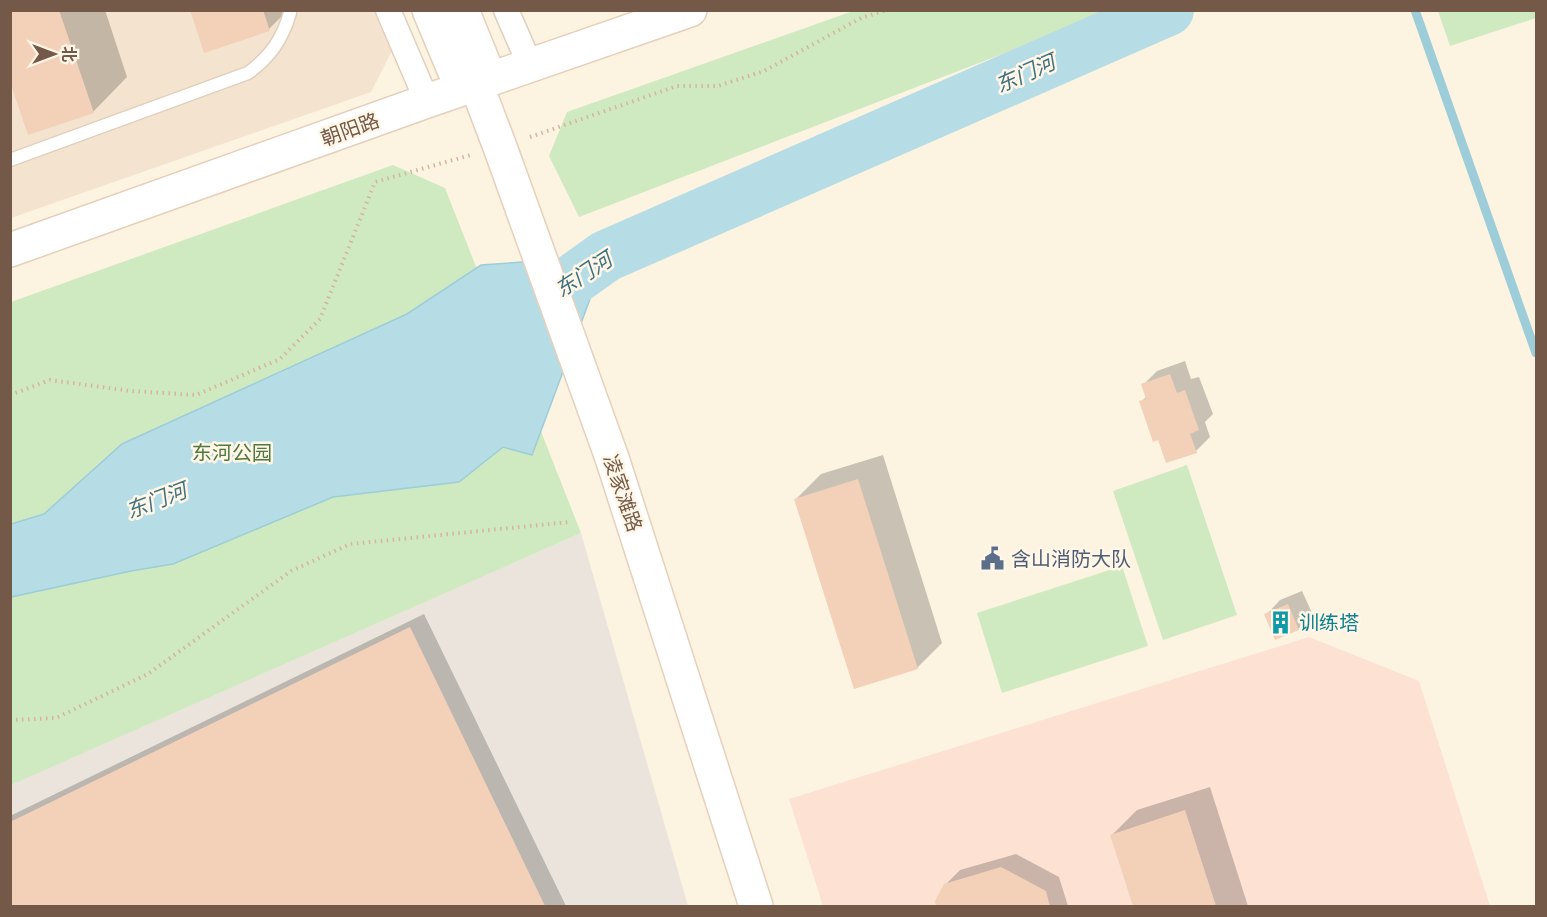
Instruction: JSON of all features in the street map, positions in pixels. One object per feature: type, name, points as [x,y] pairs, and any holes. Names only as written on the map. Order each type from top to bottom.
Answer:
[{"type":"main road","name":"凌家滩路","points":[[429,10],[476,84]]},
{"type":"main road","name":"凌家滩路","points":[[462,10],[476,84],[612,458],[756,906]]},
{"type":"main road","name":"朝阳路","points":[[10,250],[690,10]]},
{"type":"street","points":[[388,10],[427,101]]},
{"type":"street","points":[[506,10],[530,65]]},
{"type":"lane","points":[[10,160],[248,73],[264,61],[276,46],[286,28],[290,14]]},
{"type":"path","points":[[10,395],[50,380],[131,391],[196,395],[280,359],[320,319],[375,182],[500,147],[676,86],[718,86],[764,71],[861,18],[887,10]]},
{"type":"path","points":[[10,720],[56,718],[148,674],[291,571],[350,544],[570,522]]},
{"type":"shaded area","points":[[10,11],[383,11],[397,41],[371,92],[11,218]]},
{"type":"shaded area","points":[[581,533],[688,906],[11,906],[10,785]]},
{"type":"shaded area","points":[[1309,637],[1419,681],[1490,906],[823,906],[789,799]]},
{"type":"green space","points":[[856,10],[1114,11],[579,217],[549,156],[567,112]]},
{"type":"green space","points":[[1438,11],[1536,11],[1536,18],[1450,46]]},
{"type":"green space","name":"东河公园","points":[[393,165],[445,188],[581,533],[11,785],[11,302]]},
{"type":"green space","points":[[1187,465],[1237,615],[1163,640],[1113,491]]},
{"type":"green space","points":[[1122,566],[1148,646],[1002,693],[977,613]]},
{"type":"water","points":[[606,256],[532,455],[503,447],[459,482],[333,497],[173,564],[11,597],[11,524],[44,514],[122,444],[407,314],[481,265]]},
{"type":"building","points":[[10,10],[59,10],[94,113],[28,135],[10,82]]},
{"type":"building","points":[[190,10],[263,10],[270,31],[204,53]]},
{"type":"building","points":[[1170,374],[1177,393],[1185,390],[1199,430],[1190,434],[1197,453],[1166,463],[1158,440],[1153,442],[1139,401],[1146,399],[1141,384]]},
{"type":"building","points":[[858,479],[918,669],[854,689],[794,499]]},
{"type":"building","name":"训练塔","points":[[1288,604],[1299,630],[1275,640],[1264,614]]},
{"type":"building","points":[[410,627],[545,906],[10,906],[10,822]]},
{"type":"building","points":[[1185,810],[1216,906],[1133,906],[1110,835]]},
{"type":"building","points":[[1001,867],[1046,891],[1050,906],[936,906],[935,901],[944,884]]},
{"type":"waterway","name":"东门河","points":[[547,298],[606,256],[1168,10]]},
{"type":"waterway","points":[[1415,10],[1536,353]]},
{"type":"place","name":"含山消防大队","points":[[993,558]]},
{"type":"place","name":"训练塔","points":[[1281,622]]}]
